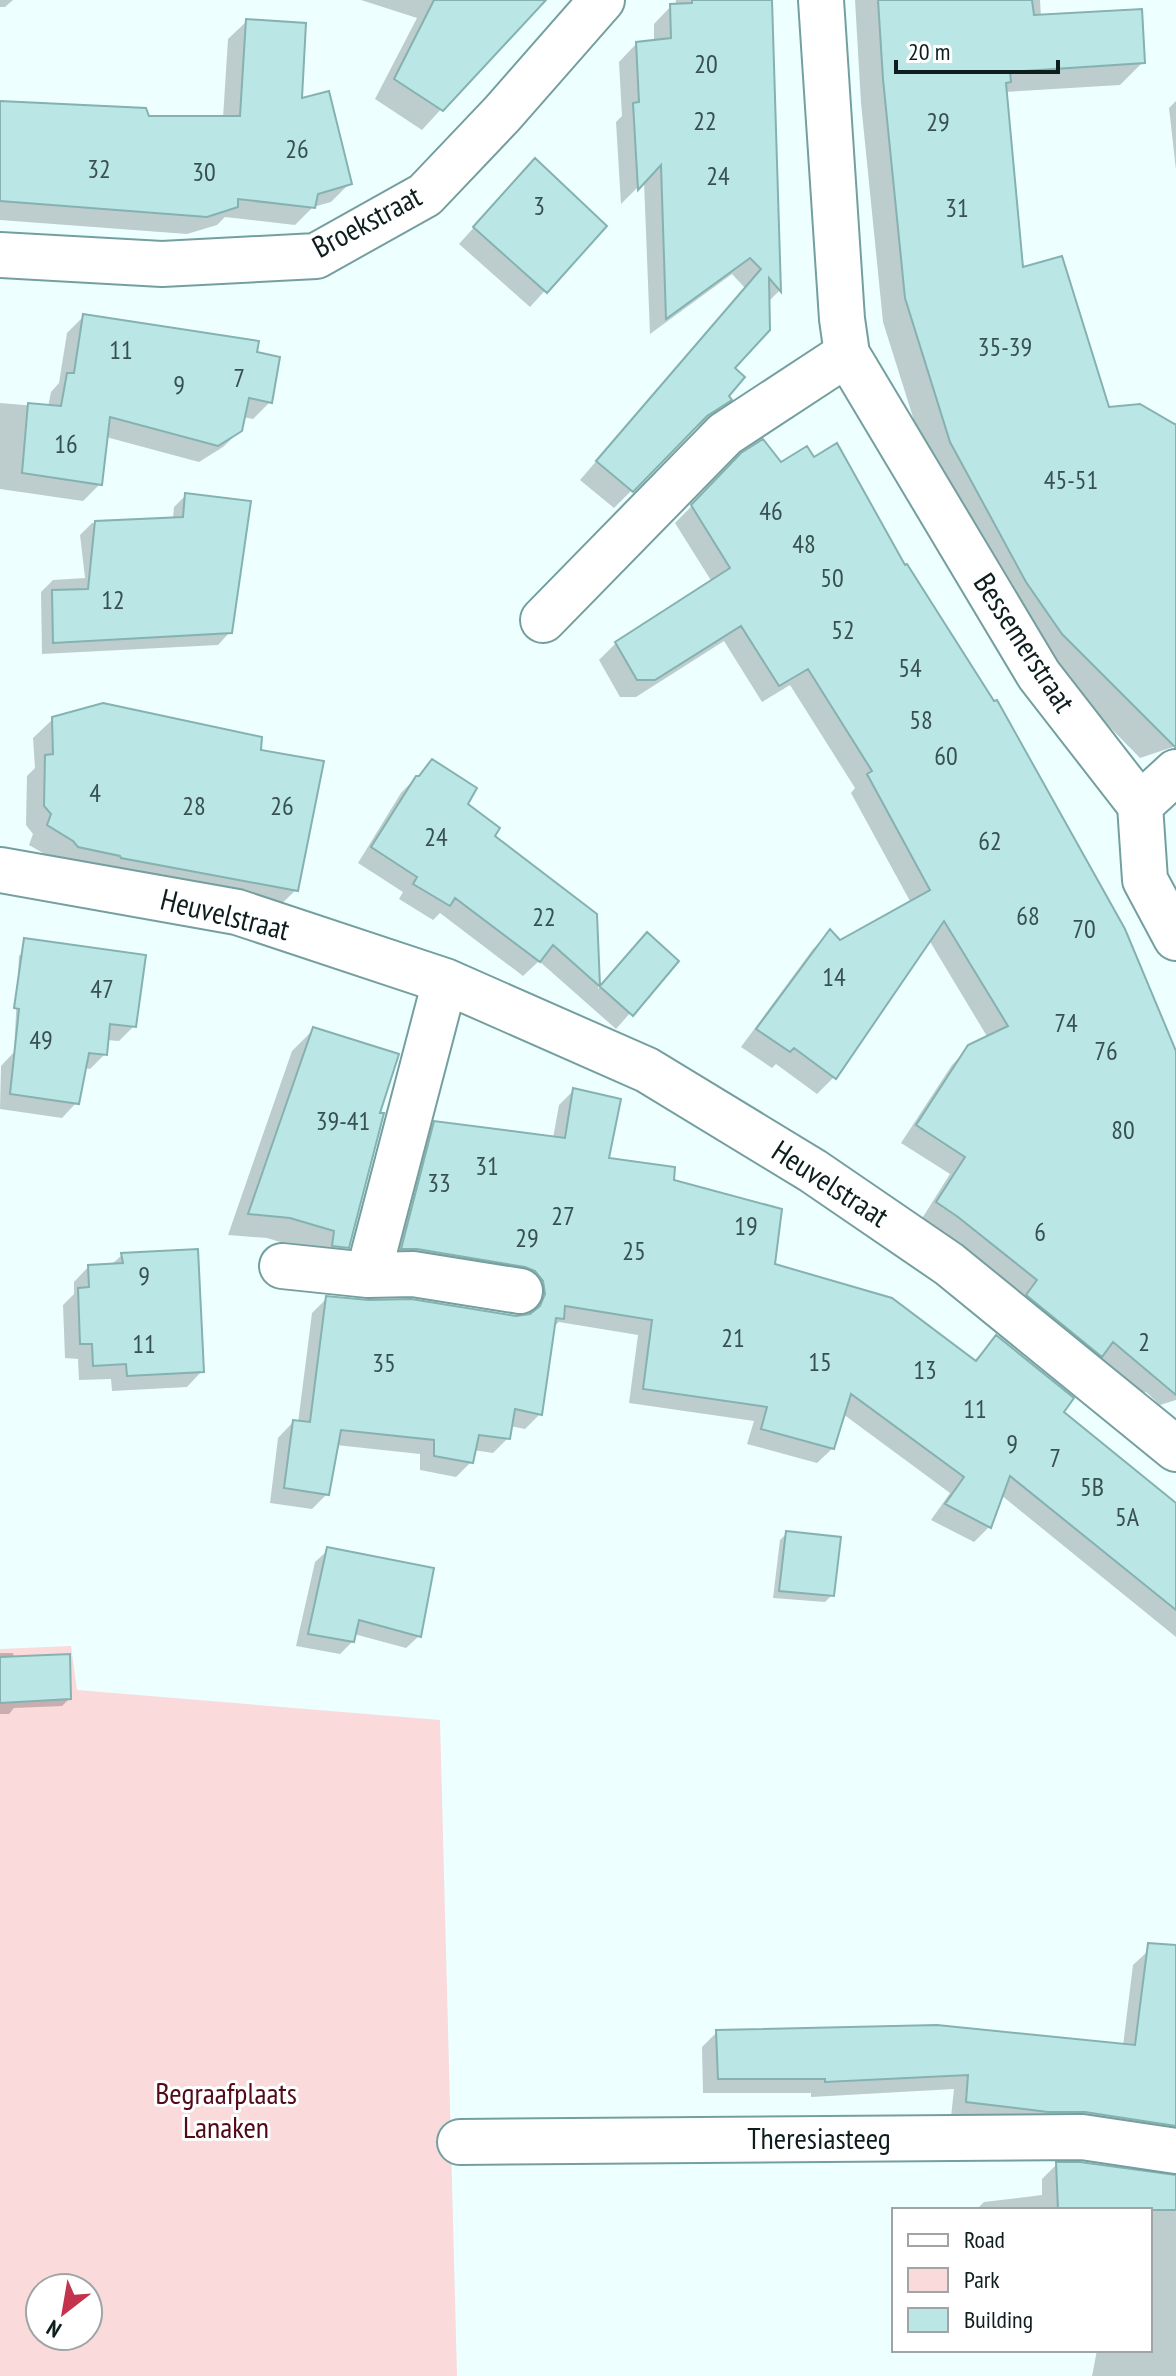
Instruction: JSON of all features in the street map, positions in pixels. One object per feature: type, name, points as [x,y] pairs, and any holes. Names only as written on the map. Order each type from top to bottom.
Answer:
[{"type":"street","name":"Broekstraat","points":[[0,255],[162,264],[316,256],[425,195],[502,114],[602,0]]},
{"type":"street","name":"Bessemerstraat","points":[[821,0],[842,319],[847,354],[1039,675],[1140,805]]},
{"type":"street","points":[[543,620],[725,434],[847,354]]},
{"type":"street","points":[[1176,772],[1140,805],[1145,880],[1176,938]]},
{"type":"street","name":"Heuvelstraat","points":[[0,870],[237,912],[445,981],[647,1070],[813,1171],[949,1264],[1176,1449]]},
{"type":"street","points":[[368,1275],[445,981]]},
{"type":"street","points":[[282,1266],[368,1275],[413,1274],[520,1291]]},
{"type":"street","name":"Theresiasteeg","points":[[460,2142],[1082,2137],[1176,2151]]},
{"type":"green space","name":"Begraafplaats Lanaken","points":[[71,1646],[77,1690],[440,1720],[457,2376],[0,2376],[0,1649]]},
{"type":"building","points":[[434,0],[546,0],[443,111],[394,79]]},
{"type":"building","points":[[692,0],[772,0],[781,292],[769,278],[770,330],[735,368],[745,377],[729,396],[732,400],[707,416],[633,492],[596,461],[761,269],[750,258],[666,319],[661,165],[638,190],[633,103],[639,102],[636,42],[671,38],[670,4],[692,3]]},
{"type":"building","points":[[878,0],[1032,0],[1034,15],[1142,9],[1145,63],[1010,72],[1011,82],[1006,83],[1023,267],[1062,256],[1109,407],[1140,404],[1176,425],[1176,748],[1062,634],[1026,582],[950,442],[905,298]]},
{"type":"building","points":[[246,19],[306,23],[302,98],[329,91],[352,184],[318,194],[315,208],[238,199],[238,207],[207,217],[0,201],[0,101],[146,108],[149,116],[240,116]]},
{"type":"building","points":[[535,158],[607,226],[547,293],[473,227]]},
{"type":"building","points":[[83,314],[259,341],[257,352],[280,357],[272,403],[249,398],[242,431],[218,446],[110,417],[102,485],[22,473],[28,403],[61,406],[67,373],[74,373]]},
{"type":"building","points":[[763,439],[781,462],[807,446],[814,457],[837,443],[905,565],[994,701],[997,700],[1125,929],[1176,1051],[1176,1395],[1113,1342],[1102,1357],[1026,1295],[1037,1280],[936,1202],[965,1157],[916,1125],[968,1045],[1008,1026],[944,921],[836,1079],[794,1048],[790,1052],[756,1029],[830,929],[840,940],[930,890],[867,774],[872,771],[808,669],[779,686],[741,626],[655,680],[637,680],[615,642],[730,568],[691,505],[741,453]]},
{"type":"building","points":[[185,493],[251,501],[232,633],[53,643],[52,590],[88,589],[95,521],[183,517]]},
{"type":"building","points":[[103,703],[262,737],[261,750],[324,761],[298,891],[78,847],[47,825],[51,814],[44,806],[45,755],[53,754],[52,717]]},
{"type":"building","points":[[432,759],[477,788],[468,804],[500,828],[495,836],[597,914],[600,986],[647,932],[679,961],[633,1016],[553,945],[540,962],[455,898],[450,906],[413,884],[417,877],[371,847],[416,776]]},
{"type":"building","points":[[24,938],[146,955],[136,1027],[110,1024],[107,1055],[89,1053],[79,1104],[10,1094],[19,1009],[14,1008]]},
{"type":"building","points":[[313,1027],[399,1054],[380,1113],[384,1113],[349,1248],[332,1246],[334,1231],[290,1218],[248,1214]]},
{"type":"building","points":[[573,1088],[621,1099],[609,1158],[675,1167],[674,1180],[782,1209],[775,1264],[892,1298],[976,1361],[996,1335],[1074,1398],[1064,1412],[1176,1503],[1176,1610],[1010,1476],[991,1528],[945,1504],[964,1477],[851,1394],[834,1449],[761,1429],[767,1407],[643,1389],[652,1320],[565,1306],[564,1319],[556,1318],[542,1415],[515,1409],[510,1439],[479,1435],[473,1463],[434,1456],[434,1440],[341,1430],[329,1495],[284,1488],[293,1420],[310,1422],[326,1296],[369,1300],[411,1299],[516,1316],[530,1314],[540,1306],[545,1294],[543,1281],[535,1271],[417,1249],[401,1249],[434,1121],[565,1138]]},
{"type":"building","points":[[198,1249],[204,1372],[127,1376],[126,1364],[93,1366],[92,1344],[80,1344],[78,1288],[89,1287],[88,1265],[123,1263],[121,1253]]},
{"type":"building","points":[[786,1531],[841,1537],[834,1596],[779,1591]]},
{"type":"building","points":[[327,1547],[434,1568],[421,1637],[359,1620],[354,1642],[308,1634]]},
{"type":"building","points":[[70,1654],[71,1699],[0,1703],[0,1657]]},
{"type":"building","points":[[1148,1943],[1176,1945],[1176,2126],[1085,2112],[1048,2112],[966,2102],[968,2075],[825,2082],[825,2079],[718,2079],[716,2030],[937,2025],[1135,2045]]},
{"type":"building","points":[[1056,2162],[1080,2162],[1176,2175],[1176,2210],[1058,2208]]}]
